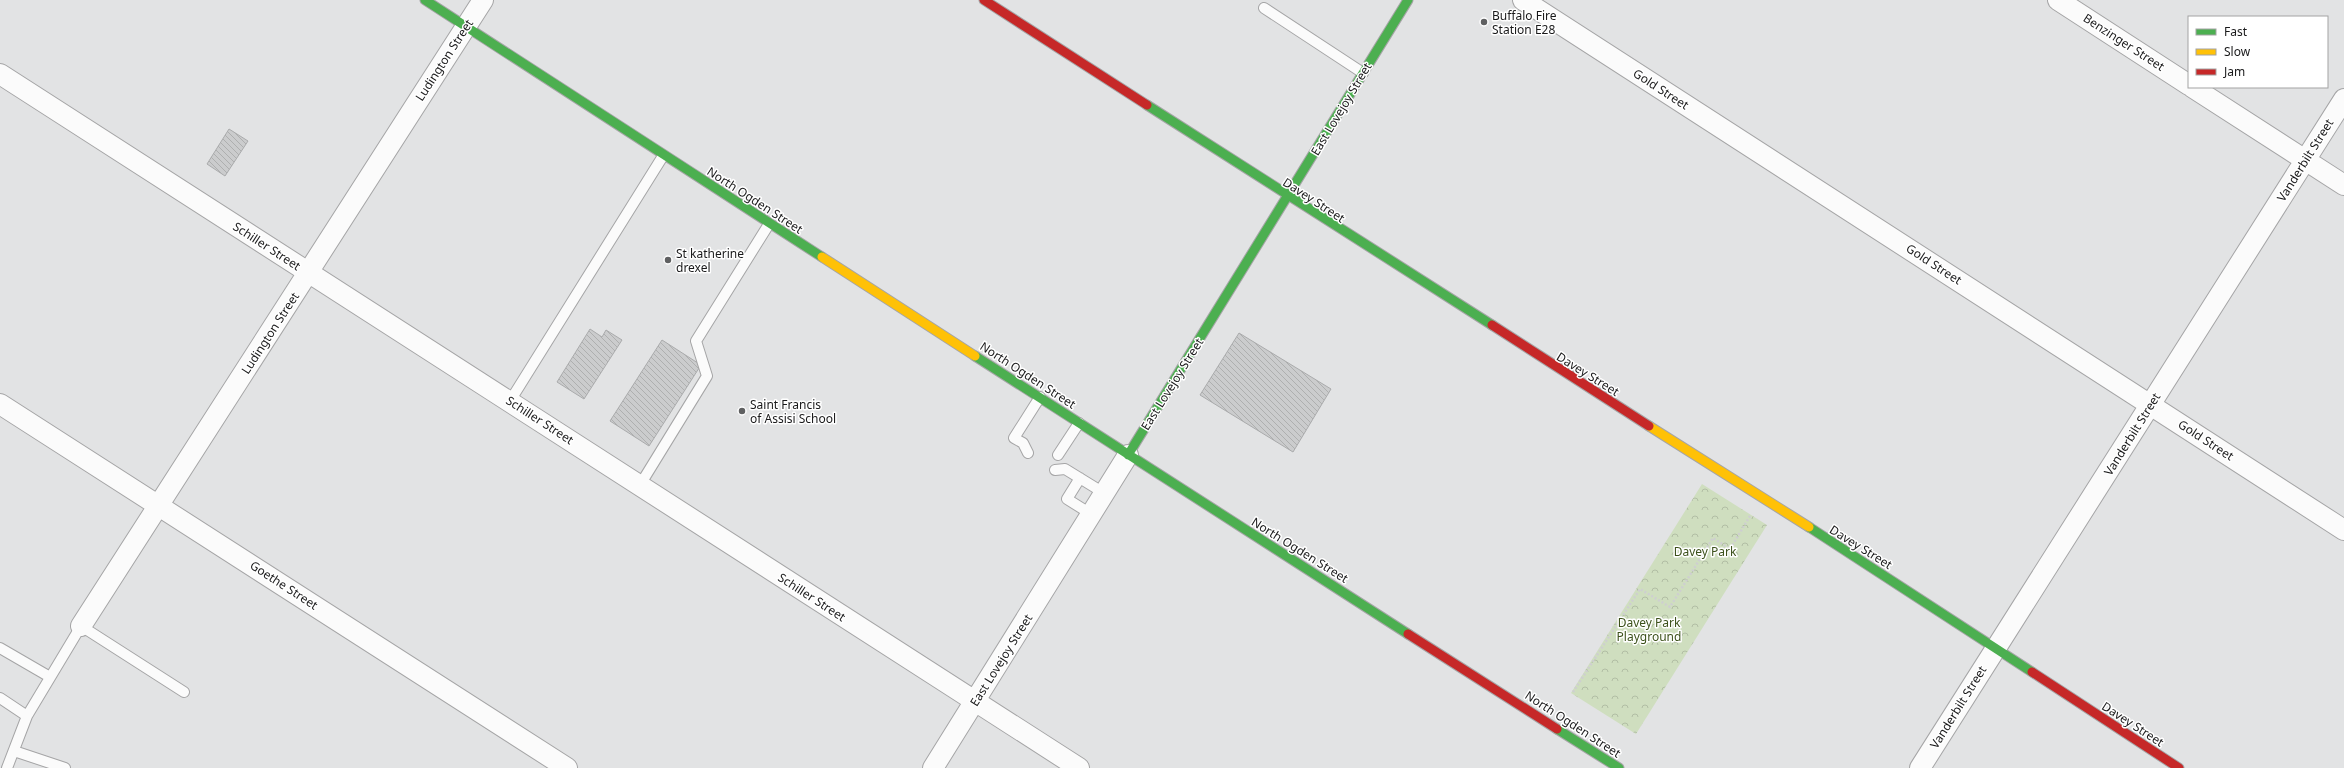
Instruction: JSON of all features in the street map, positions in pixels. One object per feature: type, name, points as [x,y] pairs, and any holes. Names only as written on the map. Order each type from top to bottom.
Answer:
[{"type":"street","name":"North Ogden Street","points":[[425,0],[663,156],[1619,768]]},
{"type":"street","name":"Ludington Street","points":[[81,626],[483,0]]},
{"type":"street","name":"Davey Street","points":[[984,0],[1288,197],[1996,647],[2179,768]]},
{"type":"street","name":"East Lovejoy Street","points":[[934,768],[1288,197],[1408,0]]},
{"type":"street","name":"Gold Street","points":[[1523,0],[2344,530]]},
{"type":"street","name":"Benzinger Street","points":[[2058,0],[2188,84]]},
{"type":"street","name":"Schiller Street","points":[[0,74],[510,401],[974,702],[1079,768]]},
{"type":"street","points":[[2194,88],[2344,185]]},
{"type":"street","name":"Vanderbilt Street","points":[[1920,768],[2344,100]]},
{"type":"street","name":"Goethe Street","points":[[0,404],[567,768]]},
{"type":"lane","points":[[1264,8],[1363,73]]},
{"type":"lane","points":[[510,401],[663,156]]},
{"type":"lane","points":[[640,485],[707,376],[696,341],[769,224]]},
{"type":"lane","points":[[1034,444],[1023,443],[1014,438],[1040,397]]},
{"type":"lane","points":[[1079,423],[1060,464],[1104,493]]},
{"type":"lane","points":[[1023,443],[1028,453]]},
{"type":"lane","points":[[1080,478],[1067,499],[1091,514]]},
{"type":"lane","points":[[7,768],[27,716],[81,626],[184,692]]},
{"type":"lane","points":[[0,648],[50,677]]},
{"type":"lane","points":[[0,698],[27,716]]},
{"type":"lane","points":[[14,751],[65,768]]},
{"type":"path","points":[[1574,692],[1640,590],[1670,607],[1713,538],[1730,549],[1750,516]]},
{"type":"green space","name":"Davey Park","points":[[1702,484],[1767,525],[1636,734],[1571,693]]},
{"type":"building","points":[[229,129],[248,141],[225,176],[207,164]]},
{"type":"building","points":[[590,329],[602,337],[606,330],[622,340],[584,399],[557,382]]},
{"type":"building","points":[[1239,333],[1331,389],[1293,452],[1200,395]]},
{"type":"building","points":[[662,340],[701,365],[649,446],[610,421]]},
{"type":"traffic: fast","points":[[425,0],[822,257]]},
{"type":"traffic: fast","points":[[1128,455],[1408,0]]},
{"type":"traffic: fast","points":[[1147,105],[1492,325]]},
{"type":"traffic: fast","points":[[975,356],[1408,634]]},
{"type":"traffic: fast","points":[[1809,527],[2032,672]]},
{"type":"traffic: fast","points":[[1557,729],[1619,768]]},
{"type":"traffic: slow","points":[[822,257],[975,356]]},
{"type":"traffic: slow","points":[[1649,426],[1809,527]]},
{"type":"traffic: jam","points":[[984,0],[1147,105]]},
{"type":"traffic: jam","points":[[1492,325],[1649,426]]},
{"type":"traffic: jam","points":[[1408,634],[1557,729]]},
{"type":"traffic: jam","points":[[2032,672],[2179,768]]},
{"type":"place","name":"Buffalo Fire Station E28","points":[[1484,22]]},
{"type":"place","name":"St katherine drexel","points":[[668,260]]},
{"type":"place","name":"Saint Francis of Assisi School","points":[[742,411]]},
{"type":"park label","name":"Davey Park Playground","points":[[1649,629]]}]
